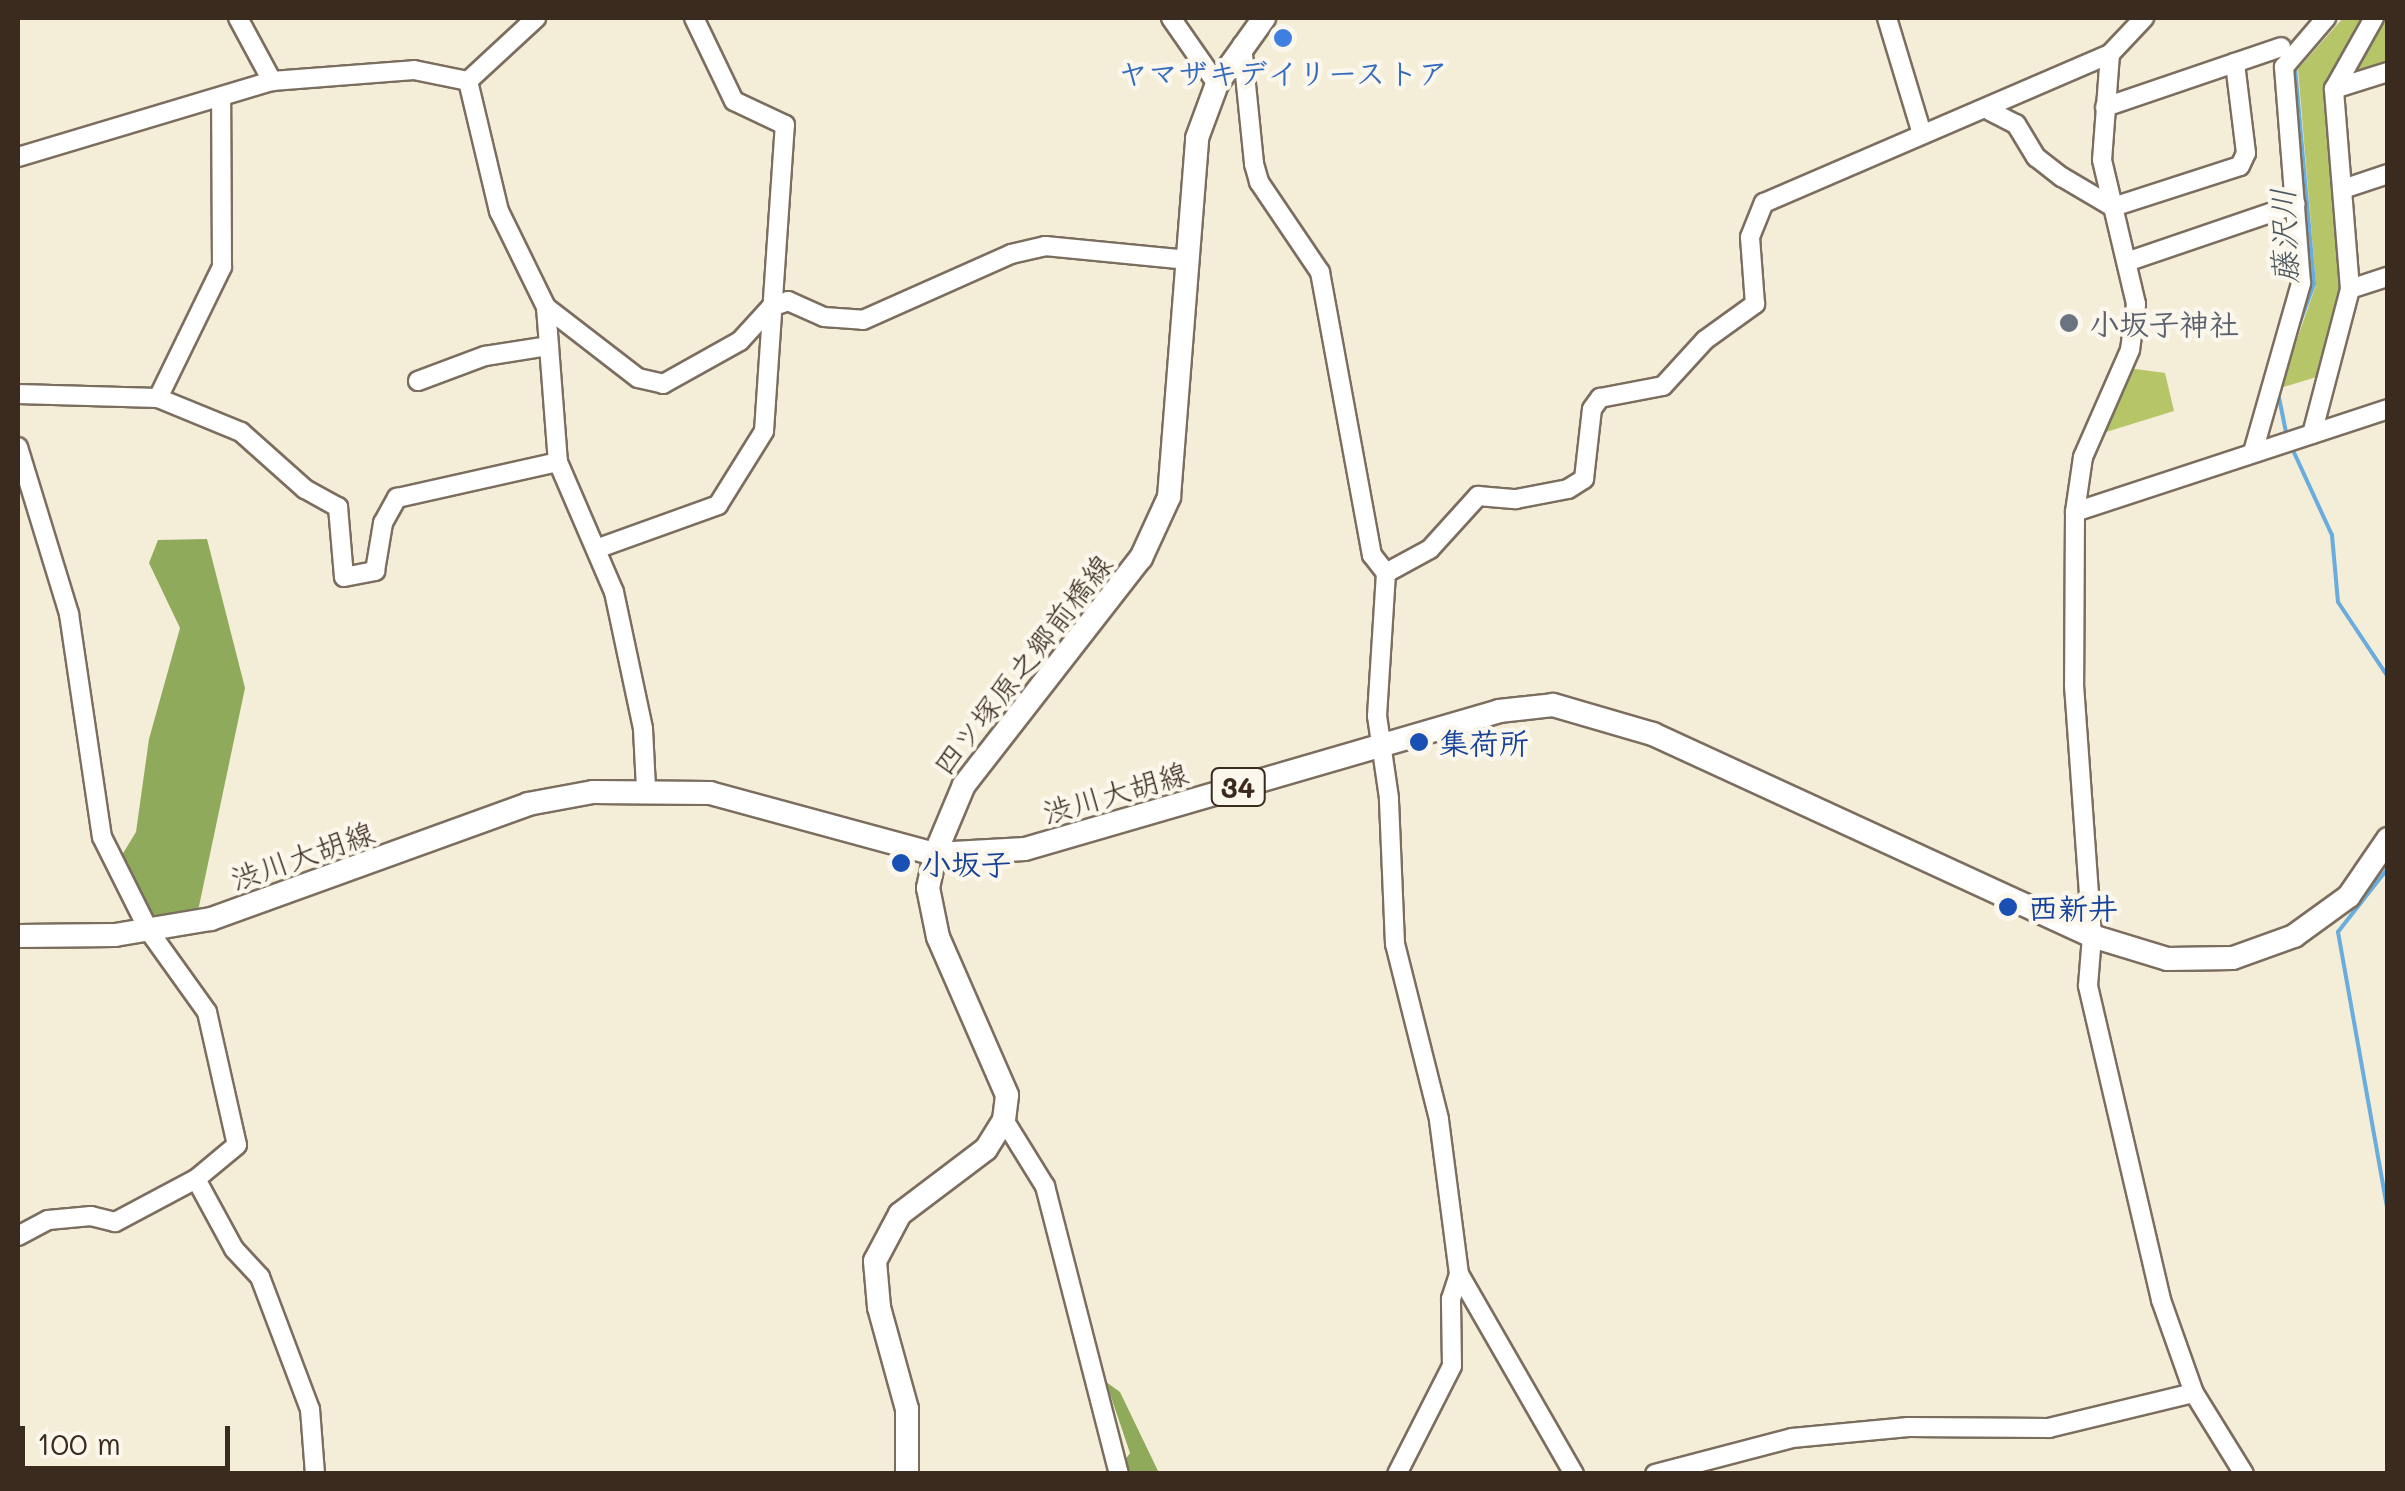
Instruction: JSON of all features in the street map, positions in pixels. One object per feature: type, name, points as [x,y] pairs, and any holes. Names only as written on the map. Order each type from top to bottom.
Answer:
[{"type":"main road","name":"四ツ塚原之郷前橋線","points":[[1004,1120],[1007,1095],[998,1064],[931,914],[934,854],[964,785],[1154,535],[1174,466],[1194,154],[1217,84],[1264,18]]},
{"type":"main road","name":"渋川大胡線","points":[[18,936],[149,931],[258,904],[528,804],[646,790],[710,793],[934,854],[1025,849],[1499,710],[1553,705],[1589,710],[2092,936],[2168,959],[2257,952],[2334,910],[2372,868],[2388,839]]},
{"type":"main road","points":[[906,1474],[907,1409],[880,1307],[875,1260],[900,1214],[976,1160],[1004,1120]]},
{"type":"street","points":[[238,18],[272,81]]},
{"type":"street","points":[[468,81],[536,18]]},
{"type":"street","points":[[596,549],[718,505],[764,431],[785,125],[734,101],[694,18]]},
{"type":"street","points":[[1170,18],[1217,84]]},
{"type":"street","points":[[1887,18],[1922,134]]},
{"type":"street","points":[[1386,573],[1430,549],[1478,496],[1516,499],[1568,489],[1584,479],[1592,409],[1600,398],[1663,386],[1705,340],[1755,304],[1750,236],[1764,203],[1922,134],[1990,111],[2047,78],[2110,54],[2144,18]]},
{"type":"street","points":[[2253,452],[2301,283],[2284,66],[2326,18]]},
{"type":"street","points":[[2312,434],[2350,289],[2334,89],[2374,18]]},
{"type":"street","points":[[1242,45],[1260,182],[1320,272],[1372,556],[1386,573],[1378,747],[1389,798],[1395,944],[1439,1119],[1459,1274],[1574,1474]]},
{"type":"street","points":[[2105,107],[2282,48]]},
{"type":"street","points":[[2110,54],[2102,160],[2136,304],[2130,350],[2083,457],[2076,512],[2074,686],[2092,936],[2088,986],[2114,1115],[2161,1300],[2194,1394],[2244,1474]]},
{"type":"street","points":[[1990,111],[2016,124],[2036,157],[2113,207],[2240,166],[2246,153],[2235,63]]},
{"type":"street","points":[[18,157],[272,81],[414,70],[468,81]]},
{"type":"street","points":[[2334,89],[2388,72]]},
{"type":"street","points":[[468,81],[499,211],[546,307],[558,462],[614,592],[642,730],[646,790]]},
{"type":"street","points":[[158,398],[222,267],[220,99]]},
{"type":"street","points":[[2343,189],[2388,174]]},
{"type":"street","points":[[2128,261],[2296,204]]},
{"type":"street","points":[[546,307],[638,378],[663,384],[740,341],[772,307],[788,301],[842,322],[880,317],[1011,254],[1044,246],[1188,260]]},
{"type":"street","points":[[2350,289],[2388,277]]},
{"type":"street","points":[[418,381],[485,356],[549,346]]},
{"type":"street","points":[[18,394],[158,398],[241,432],[305,489],[338,507],[344,576],[376,570],[382,523],[397,498],[558,462]]},
{"type":"street","points":[[2076,512],[2388,409]]},
{"type":"street","points":[[18,447],[68,614],[102,836],[149,931],[207,1012],[237,1145],[196,1179],[115,1222],[91,1216],[48,1220],[18,1236]]},
{"type":"street","points":[[1004,1120],[1046,1186],[1119,1474]]},
{"type":"street","points":[[196,1179],[234,1249],[260,1277],[310,1408],[316,1474]]},
{"type":"street","points":[[1397,1474],[1452,1366],[1450,1299],[1459,1274]]},
{"type":"street","points":[[1655,1474],[1792,1438],[1908,1427],[2048,1428],[2194,1394]]},
{"type":"green space","points":[[2343,18],[2367,18],[2328,89],[2344,288],[2320,376],[2280,388],[2316,285],[2298,69]]},
{"type":"green space","points":[[2380,18],[2387,18],[2387,62],[2356,70]]},
{"type":"green space","points":[[2128,368],[2165,373],[2174,411],[2106,432]]},
{"type":"green space","points":[[207,539],[245,688],[198,911],[156,922],[122,855],[136,832],[149,739],[180,628],[149,563],[158,540]]},
{"type":"green space","points":[[1106,1382],[1120,1392],[1159,1473],[1116,1473],[1130,1453]]},
{"type":"waterway","name":"藤沢川","points":[[2293,341],[2314,284],[2295,66]]},
{"type":"waterway","name":"藤沢川","points":[[2278,393],[2287,437]]},
{"type":"waterway","name":"藤沢川","points":[[2291,446],[2332,535],[2338,602],[2388,677]]},
{"type":"waterway","name":"藤沢川","points":[[2388,868],[2338,932],[2388,1213]]},
{"type":"place","name":"ヤマザキデイリーストア","points":[[1283,38]]},
{"type":"place","name":"小坂子神社","points":[[2069,323]]},
{"type":"place","name":"集荷所","points":[[1419,742]]},
{"type":"place","name":"小坂子","points":[[901,863]]},
{"type":"place","name":"西新井","points":[[2008,907]]}]
